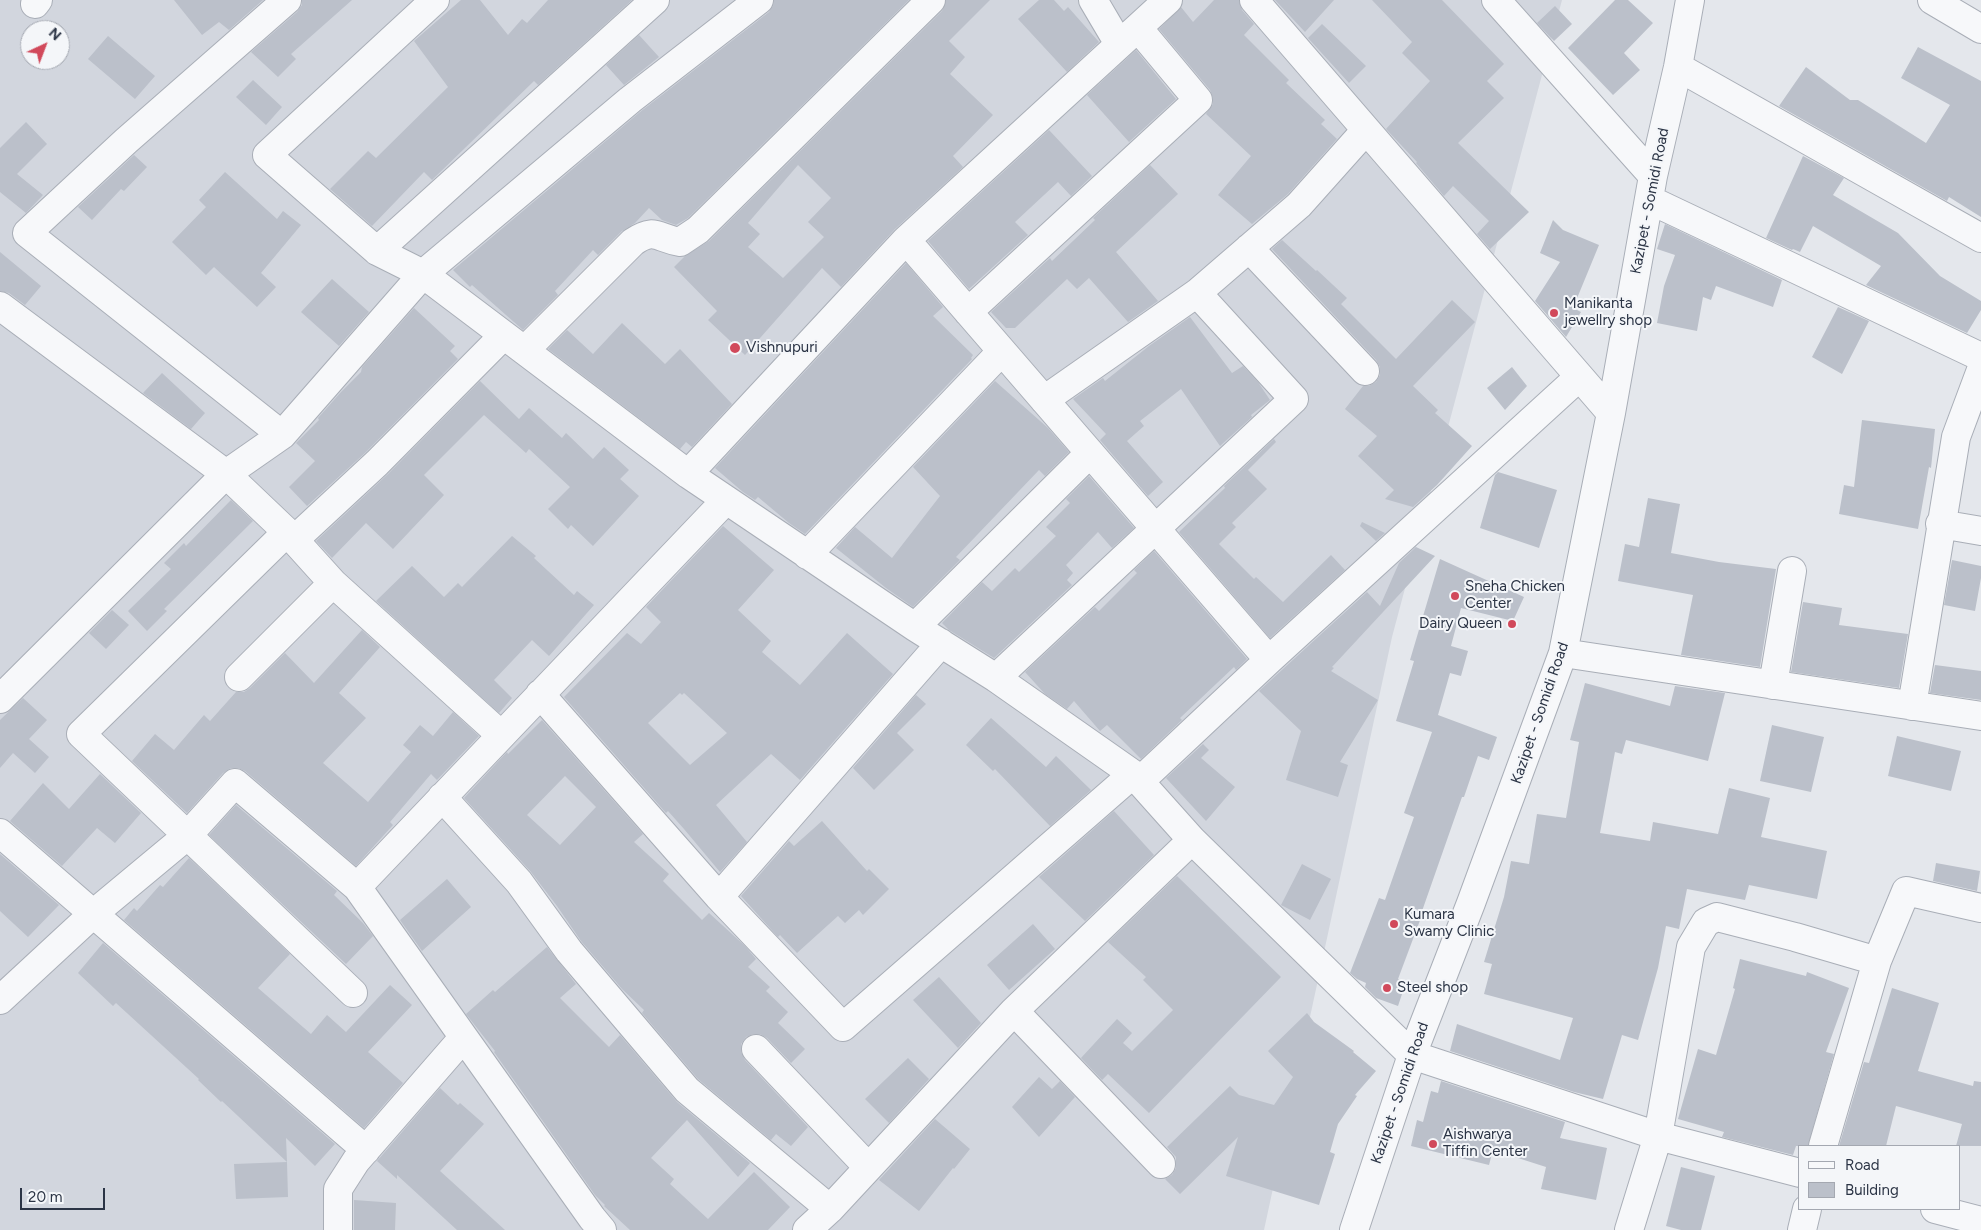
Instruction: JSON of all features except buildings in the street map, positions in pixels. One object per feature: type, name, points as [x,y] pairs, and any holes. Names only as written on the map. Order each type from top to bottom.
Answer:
[{"type":"street","points":[[282,435],[27,233],[126,141],[287,0]]},
{"type":"street","points":[[435,0],[267,155],[378,251],[423,274],[688,474],[915,627],[996,678],[1137,778],[1192,840],[1412,1055],[1658,1136],[1798,1172]]},
{"type":"street","points":[[378,251],[655,0]]},
{"type":"street","points":[[0,699],[226,474],[282,435],[423,274],[630,100],[759,0]]},
{"type":"street","points":[[353,993],[81,734],[291,536],[633,242],[644,234],[655,234],[680,242],[698,230],[931,0]]},
{"type":"street","points":[[968,312],[1198,100],[1128,36],[1093,0]]},
{"type":"street","points":[[688,474],[906,240],[1168,0]]},
{"type":"street","points":[[1254,0],[1578,378],[1611,413]]},
{"type":"street","points":[[1496,0],[1651,188],[1981,357]]},
{"type":"street","name":"Kazipet - Somidi Road","points":[[1354,1230],[1412,1055],[1471,903],[1563,653],[1611,413],[1651,188],[1678,67],[1690,0]]},
{"type":"street","points":[[1932,0],[1981,29]]},
{"type":"street","points":[[1678,67],[1981,238]]},
{"type":"street","points":[[1044,400],[1197,293],[1299,205],[1366,130]]},
{"type":"street","points":[[906,240],[1269,660]]},
{"type":"street","points":[[1249,248],[1365,371]]},
{"type":"street","points":[[996,678],[1294,399],[1197,293]]},
{"type":"street","points":[[0,306],[226,474],[291,536],[333,583],[501,735]]},
{"type":"street","points":[[807,555],[1002,351]]},
{"type":"street","points":[[1912,706],[1940,524],[1956,437],[1976,399],[1981,370]]},
{"type":"street","points":[[540,694],[719,897],[843,1027],[1137,778],[1578,378]]},
{"type":"street","points":[[915,627],[1090,453]]},
{"type":"street","points":[[357,887],[726,500]]},
{"type":"street","points":[[1940,524],[1981,531]]},
{"type":"street","points":[[1773,684],[1792,572]]},
{"type":"street","points":[[238,677],[333,583]]},
{"type":"street","points":[[719,897],[941,644]]},
{"type":"street","points":[[1563,653],[1981,716]]},
{"type":"street","points":[[0,1000],[93,914],[188,835],[235,783],[357,887],[463,1038],[590,1226]]},
{"type":"street","points":[[442,797],[519,882],[569,951],[687,1090],[830,1209]]},
{"type":"street","points":[[0,833],[366,1150]]},
{"type":"street","points":[[807,1230],[830,1209],[1014,1011],[1192,840]]},
{"type":"street","points":[[1823,1145],[1877,961],[1906,891],[1981,908]]},
{"type":"street","points":[[1629,1230],[1658,1136],[1691,947],[1706,922],[1717,917],[1877,961]]},
{"type":"street","points":[[1014,1011],[1161,1164]]},
{"type":"street","points":[[338,1230],[338,1189],[356,1161],[463,1038]]},
{"type":"street","points":[[756,1050],[868,1167]]},
{"type":"street","points":[[1802,1230],[1807,1210]]},
{"type":"street","points":[[1939,1210],[1981,1221]]},
{"type":"shaded area","name":"Vishnupuri","points":[[0,0],[1562,0],[1392,637],[1264,1230],[0,1230]]},
{"type":"place","name":"Manikanta jewellry shop","points":[[1554,313]]},
{"type":"place","name":"Vishnupuri","points":[[735,348]]},
{"type":"place","name":"Sneha Chicken Center","points":[[1455,596]]},
{"type":"place","name":"Dairy Queen","points":[[1512,624]]},
{"type":"place","name":"Kumara Swamy Clinic","points":[[1394,924]]},
{"type":"place","name":"Steel shop","points":[[1387,988]]},
{"type":"place","name":"Aishwarya Tiffin Center","points":[[1433,1144]]}]
